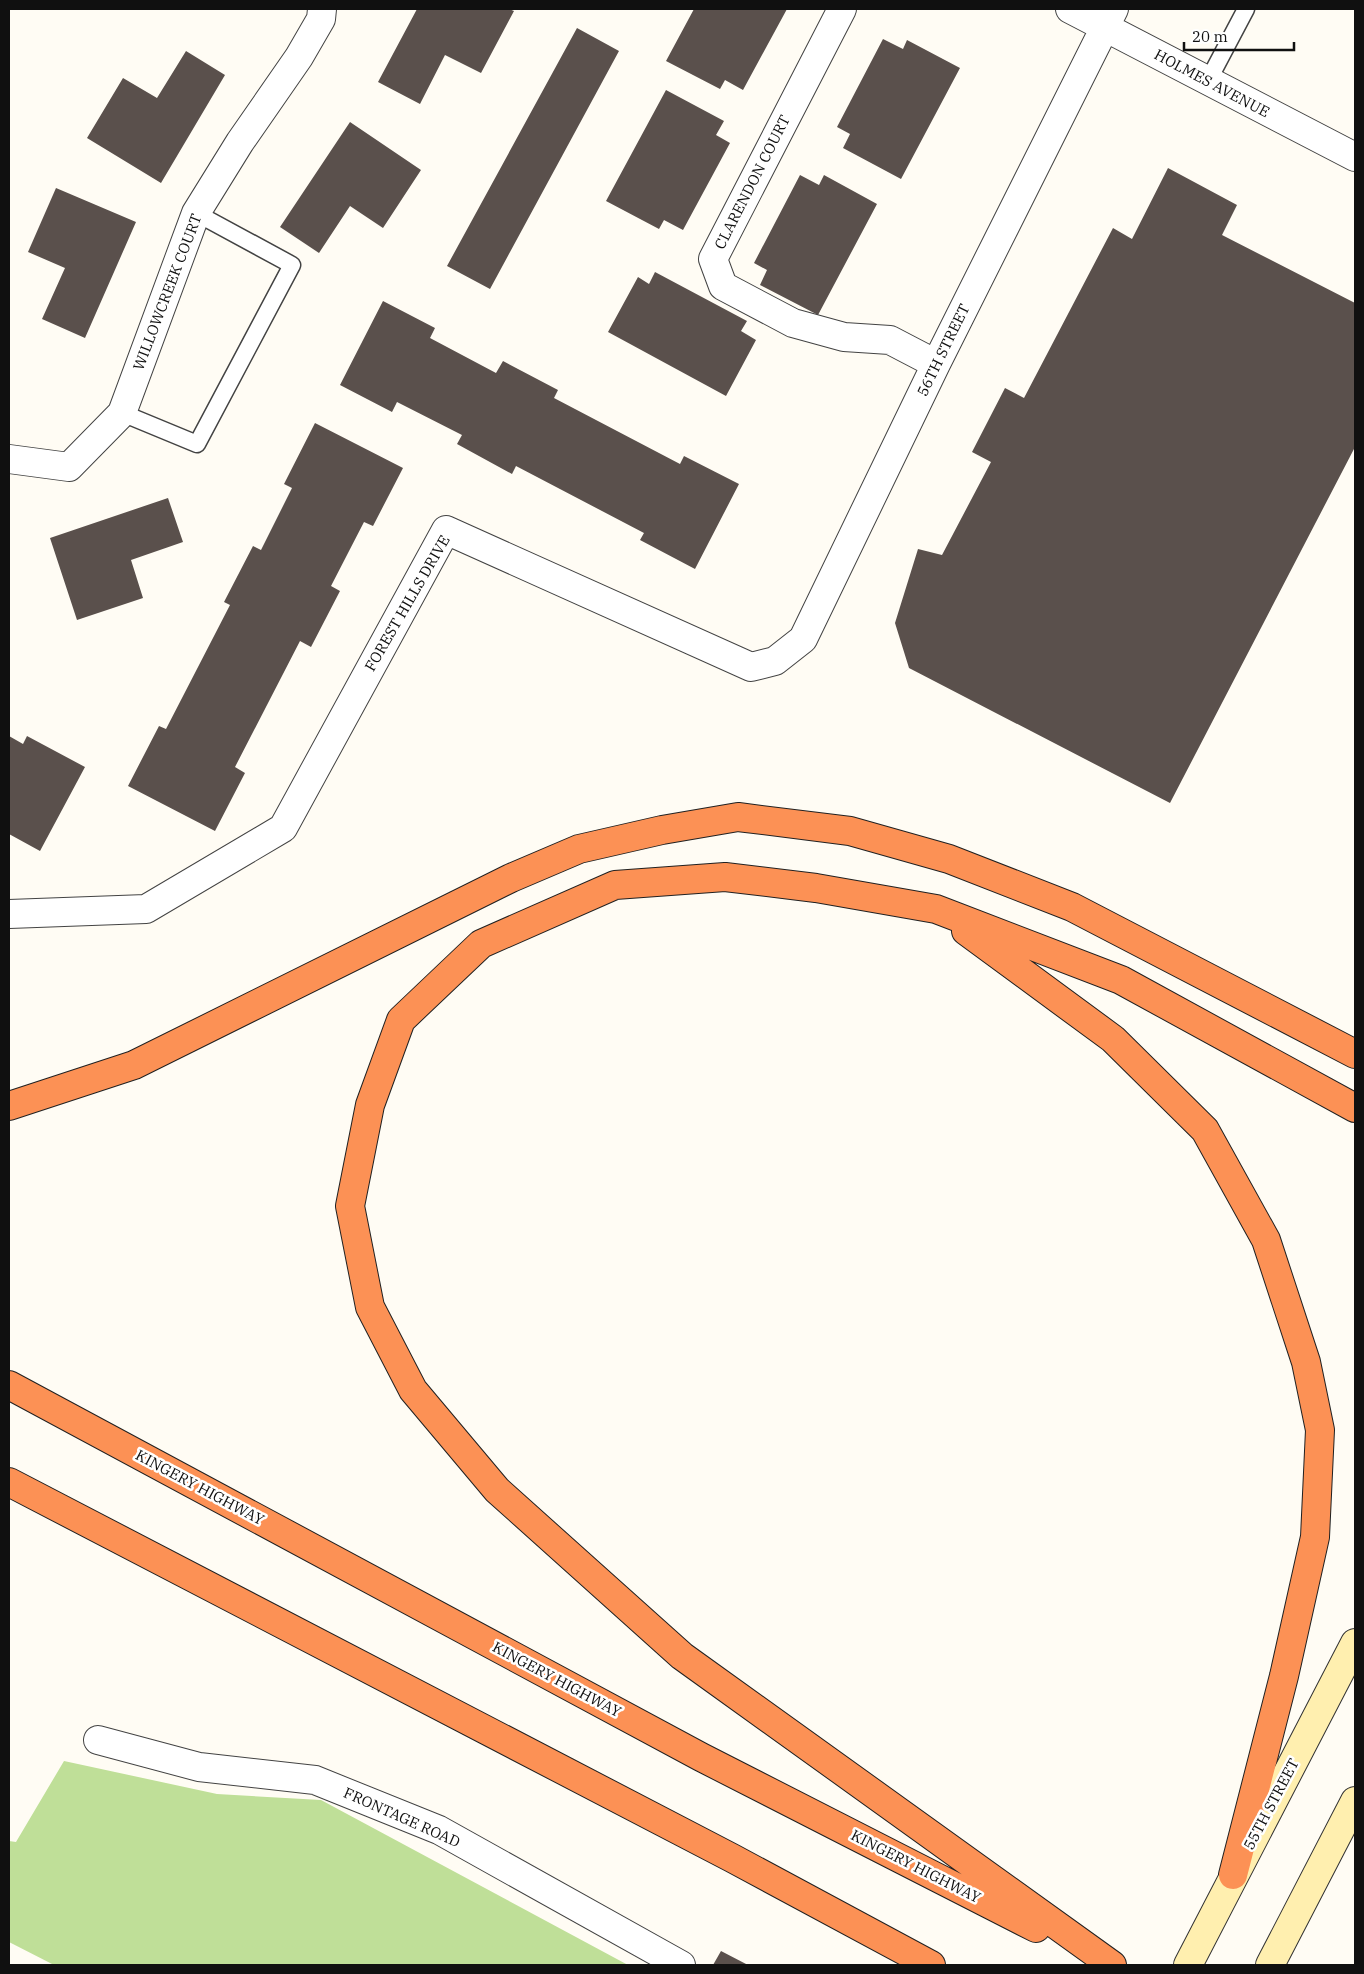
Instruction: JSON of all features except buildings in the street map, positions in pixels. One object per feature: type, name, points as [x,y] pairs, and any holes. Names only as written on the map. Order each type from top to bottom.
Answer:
[{"type":"highway","points":[[9,1106],[134,1065],[511,878],[579,849],[662,830],[738,817],[850,831],[949,859],[1072,907],[1355,1054]]},
{"type":"highway","points":[[1110,1965],[682,1656],[497,1490],[413,1390],[370,1307],[350,1206],[370,1105],[401,1020],[481,944],[615,885],[725,877],[816,888],[936,910],[1121,980],[1355,1108]]},
{"type":"highway","points":[[936,910],[1113,1039],[1205,1130],[1266,1240],[1306,1362],[1320,1430],[1315,1537],[1284,1676],[1233,1875]]},
{"type":"highway","name":"KINGERY HIGHWAY","points":[[9,1385],[701,1757],[1110,1965]]},
{"type":"highway","points":[[9,1482],[732,1858],[931,1965]]},
{"type":"main road","name":"55TH STREET","points":[[1188,1965],[1355,1643]]},
{"type":"main road","points":[[1270,1965],[1355,1801]]},
{"type":"street","name":"WILLOWCREEK COURT","points":[[9,460],[69,467],[122,413],[196,213],[240,142],[299,58],[320,19],[322,9]]},
{"type":"street","name":"CLARENDON COURT","points":[[842,9],[713,259],[723,286],[792,323],[844,337],[890,340],[936,364]]},
{"type":"street","name":"HOLMES AVENUE","points":[[1070,9],[1110,18],[1208,81],[1355,157]]},
{"type":"street","name":"56TH STREET","points":[[752,667],[775,661],[802,639],[936,364],[1110,18]]},
{"type":"street","name":"FOREST HILLS DRIVE","points":[[9,914],[146,909],[283,828],[446,530],[752,667]]},
{"type":"street","name":"FRONTAGE ROAD","points":[[98,1740],[199,1767],[315,1780],[439,1830],[681,1965]]},
{"type":"lane","points":[[1208,81],[1246,9]]},
{"type":"lane","points":[[122,413],[197,444],[292,265],[196,213]]},
{"type":"green space","points":[[64,1761],[217,1794],[321,1800],[628,1965],[54,1965],[9,1942],[9,1841],[16,1842]]}]
